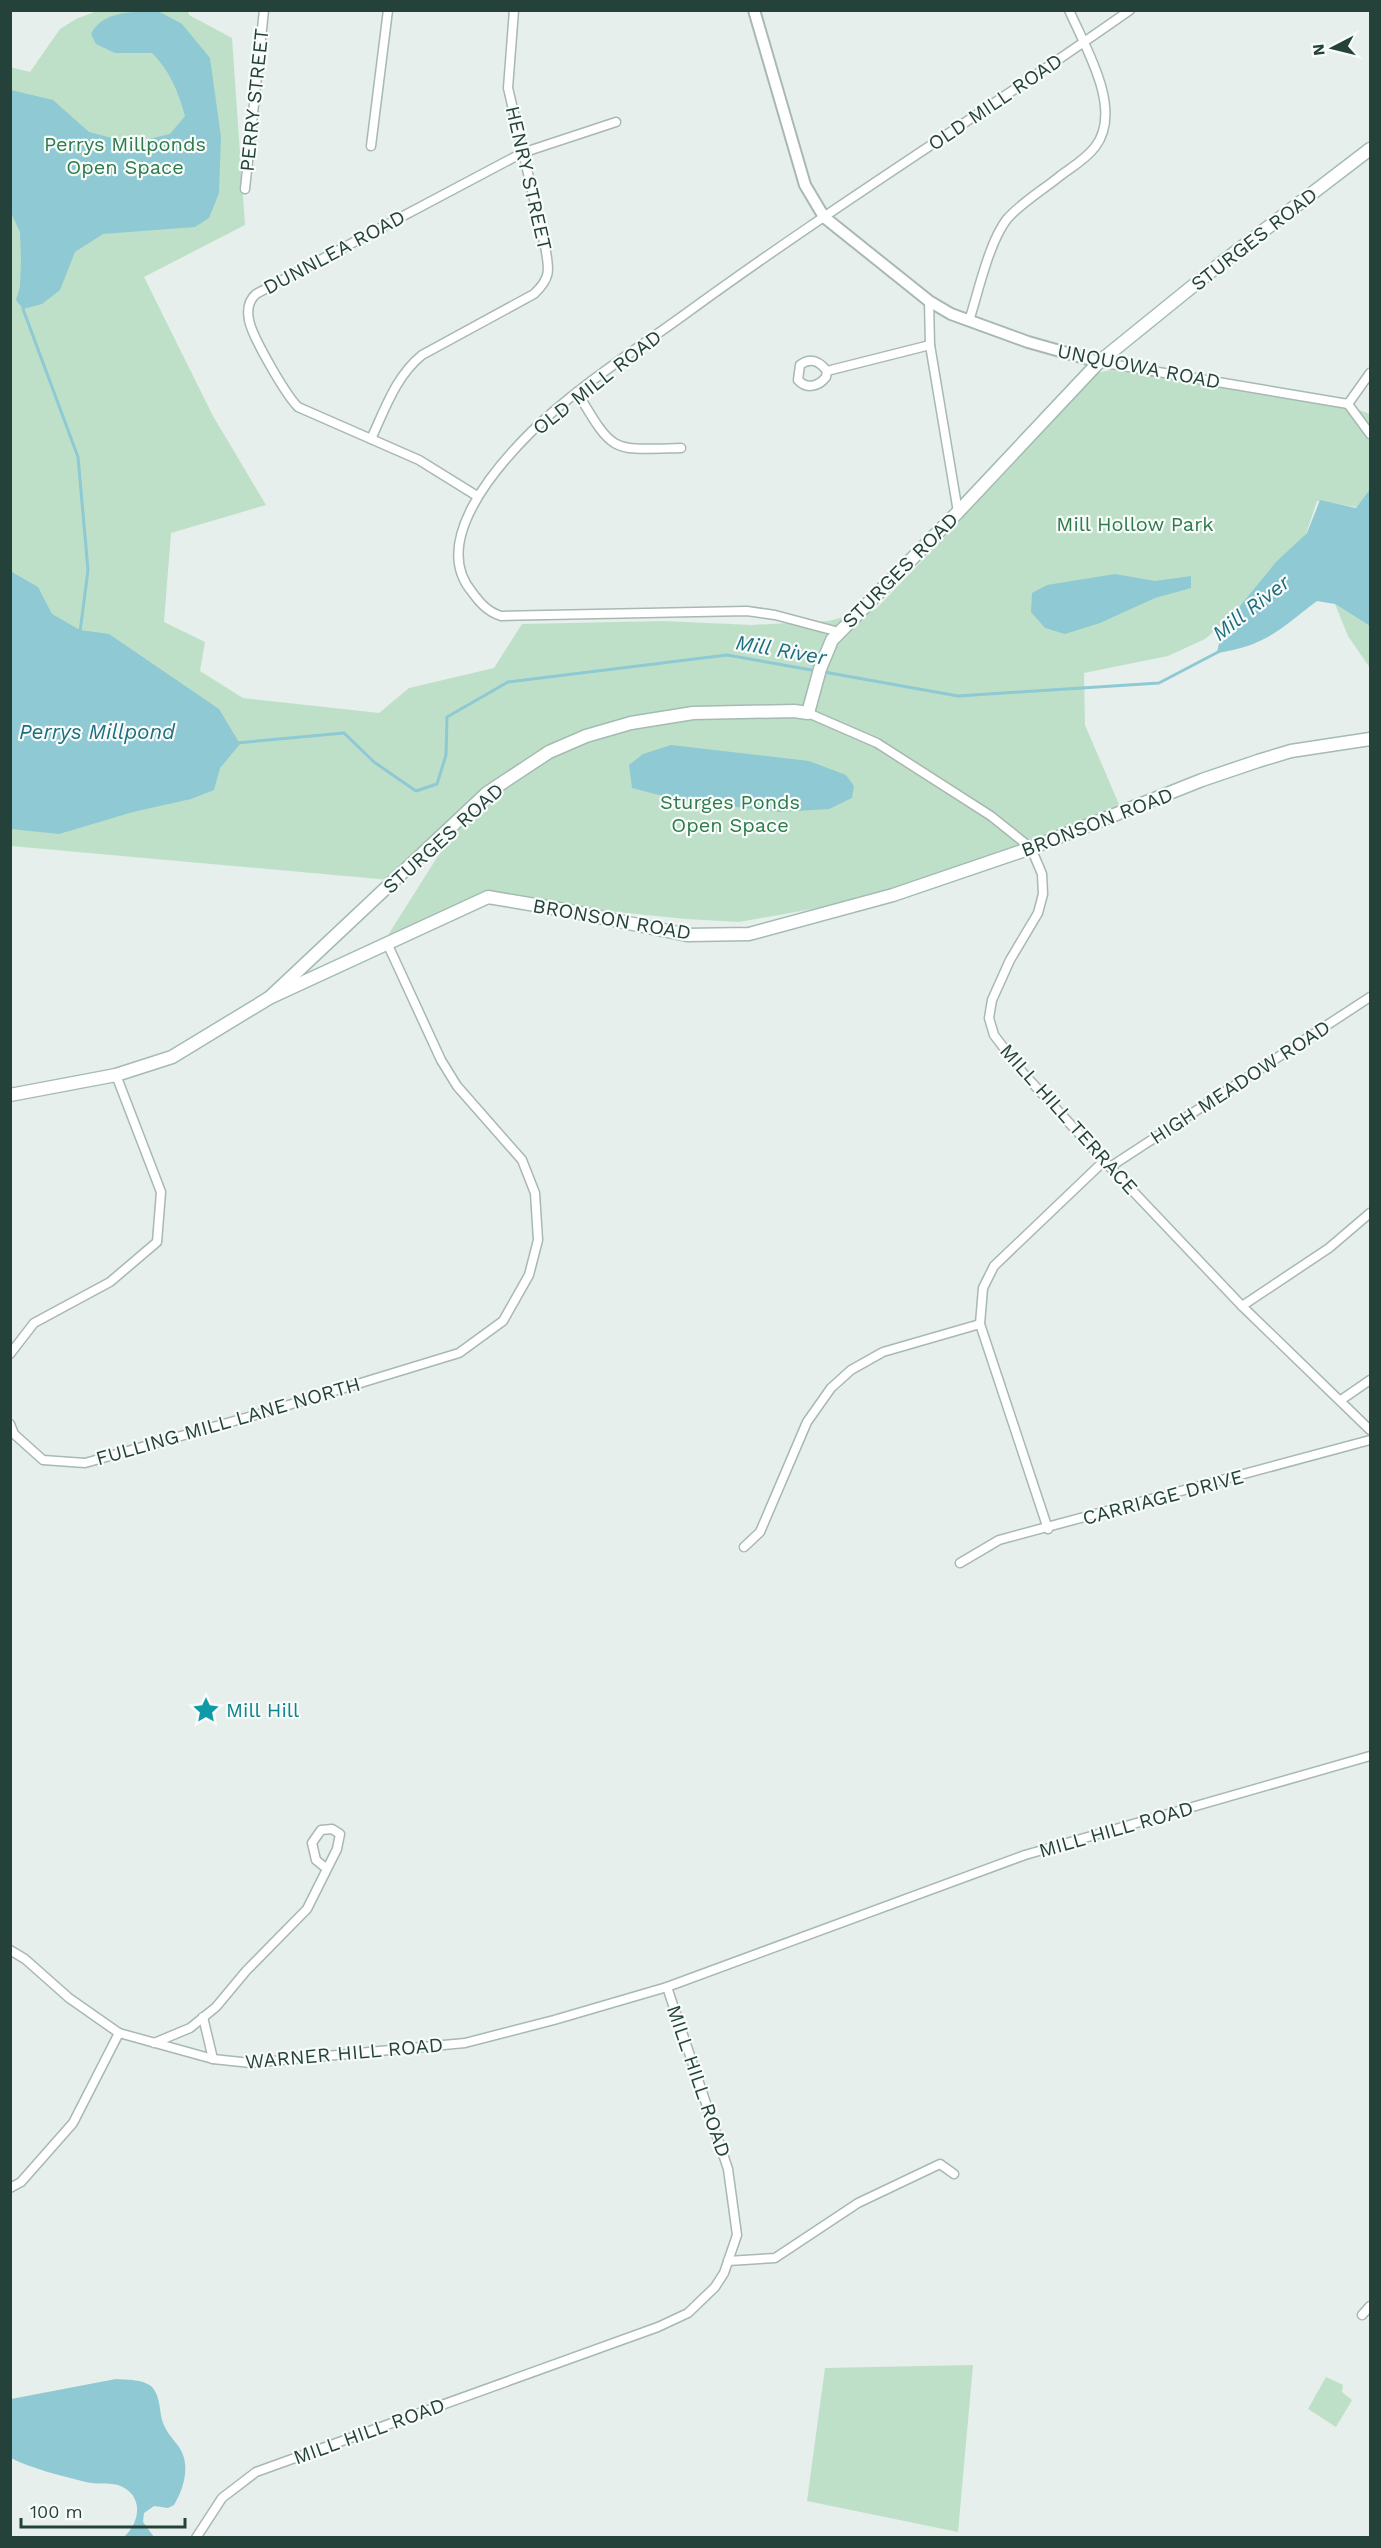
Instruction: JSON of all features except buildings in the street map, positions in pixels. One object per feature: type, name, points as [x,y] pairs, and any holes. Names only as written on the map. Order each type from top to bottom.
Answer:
[{"type":"main road","name":"STURGES ROAD","points":[[269,998],[487,793],[549,752],[586,736],[631,723],[693,713],[794,711],[808,713],[812,694],[836,636],[958,512],[1099,362],[1230,257],[1371,149]]},
{"type":"main road","name":"BRONSON ROAD","points":[[10,1095],[117,1075],[172,1057],[269,998],[488,897],[687,935],[749,933],[892,895],[1031,848],[1250,763],[1291,751],[1371,739]]},
{"type":"street","name":"PERRY STREET","points":[[245,189],[264,10]]},
{"type":"street","points":[[371,146],[388,10]]},
{"type":"street","name":"HENRY STREET","points":[[371,439],[400,379],[413,362],[534,294],[547,278],[549,270],[545,246],[507,81],[514,10]]},
{"type":"street","name":"UNQUOWA ROAD","points":[[754,10],[805,185],[824,218],[929,301],[969,321],[1028,342],[1099,362],[1348,404]]},
{"type":"street","points":[[969,321],[996,238],[1006,221],[1017,209],[1086,156],[1103,133],[1106,104],[1094,68],[1069,10]]},
{"type":"street","name":"OLD MILL ROAD","points":[[836,636],[775,615],[747,611],[506,617],[497,615],[486,608],[468,587],[458,565],[458,554],[466,522],[477,496],[531,432],[577,392],[737,276],[1130,10]]},
{"type":"street","name":"DUNNLEA ROAD","points":[[477,496],[419,460],[308,413],[292,401],[250,326],[248,311],[251,299],[256,294],[522,153],[616,122]]},
{"type":"street","points":[[929,301],[930,345],[958,512]]},
{"type":"street","points":[[827,371],[930,345]]},
{"type":"street","points":[[1371,373],[1348,404],[1364,429],[1371,434]]},
{"type":"street","points":[[577,392],[600,430],[615,445],[635,450],[681,448]]},
{"type":"street","name":"MILL HILL TERRACE","points":[[808,713],[877,743],[991,816],[1031,848],[1042,874],[1042,898],[1038,913],[1010,960],[994,994],[989,1014],[990,1026],[996,1039],[1023,1073],[1242,1306],[1371,1430]]},
{"type":"street","name":"FULLING MILL LANE NORTH","points":[[10,1424],[14,1434],[44,1460],[85,1462],[260,1414],[459,1353],[503,1321],[529,1275],[538,1240],[536,1193],[522,1160],[457,1086],[441,1060],[387,943]]},
{"type":"street","name":"HIGH MEADOW ROAD","points":[[980,1324],[983,1288],[994,1266],[1107,1164],[1371,997]]},
{"type":"street","points":[[10,1354],[34,1323],[110,1282],[157,1242],[161,1192],[117,1075]]},
{"type":"street","points":[[1242,1306],[1329,1248],[1371,1213]]},
{"type":"street","points":[[744,1547],[760,1532],[807,1422],[831,1388],[851,1370],[883,1352],[980,1324],[1048,1529]]},
{"type":"street","points":[[1341,1400],[1371,1380]]},
{"type":"street","name":"CARRIAGE DRIVE","points":[[960,1563],[999,1540],[1048,1529],[1371,1440]]},
{"type":"street","name":"MILL HILL ROAD","points":[[196,2538],[222,2498],[256,2472],[658,2327],[688,2313],[702,2301],[724,2273],[737,2235],[728,2169],[667,1987],[1025,1855],[1371,1756]]},
{"type":"street","points":[[154,2043],[190,2028],[216,2007],[246,1971],[307,1909],[327,1869],[337,1849],[340,1834],[332,1829],[321,1830],[315,1835],[312,1843],[316,1860],[327,1869]]},
{"type":"street","name":"WARNER HILL ROAD","points":[[10,1950],[69,1998],[119,2033],[213,2059],[251,2063],[465,2043],[667,1987]]},
{"type":"street","points":[[203,2018],[213,2059]]},
{"type":"street","points":[[10,2188],[21,2182],[73,2123],[119,2033]]},
{"type":"street","points":[[728,2261],[775,2258],[858,2203],[940,2164],[954,2174]]},
{"type":"street","points":[[1362,2315],[1371,2306]]},
{"type":"green space","points":[[97,11],[188,11],[189,15],[232,38],[245,225],[144,277],[213,416],[266,505],[171,533],[164,622],[205,642],[200,671],[243,698],[379,713],[409,688],[494,668],[522,624],[663,621],[752,625],[828,621],[876,609],[955,526],[1038,432],[1098,373],[1110,370],[1334,401],[1370,414],[1370,489],[1357,507],[1317,501],[1306,534],[1232,616],[1205,639],[1168,656],[1084,673],[1085,725],[1121,809],[925,880],[829,906],[739,922],[686,919],[488,899],[388,935],[443,848],[401,881],[11,846],[10,67],[30,72],[60,29],[76,19]]},
{"type":"green space","points":[[1335,604],[1370,626],[1370,668],[1348,636]]},
{"type":"green space","points":[[973,2365],[958,2532],[807,2501],[825,2368]]},
{"type":"green space","points":[[1326,2377],[1343,2385],[1342,2392],[1352,2400],[1336,2427],[1308,2409]]},
{"type":"water","points":[[158,11],[182,24],[210,58],[221,137],[219,193],[209,218],[195,227],[103,234],[75,252],[60,290],[42,304],[23,309],[16,300],[20,287],[20,232],[11,213],[11,90],[53,100],[89,132],[131,143],[170,134],[185,116],[173,82],[164,67],[152,53],[115,53],[96,44],[91,34],[101,22],[114,15]]},
{"type":"water","points":[[1370,489],[1370,626],[1335,604],[1317,601],[1272,635],[1248,646],[1217,653],[1222,628],[1276,562],[1307,533],[1320,500],[1356,508]]},
{"type":"water","name":"Perrys Millpond","points":[[10,571],[38,587],[52,614],[80,630],[109,634],[219,709],[240,744],[220,768],[214,790],[191,799],[133,812],[59,834],[11,829]]},
{"type":"water","points":[[1115,574],[1155,581],[1191,576],[1191,588],[1155,598],[1100,623],[1065,634],[1045,628],[1031,612],[1032,593],[1047,585]]},
{"type":"water","points":[[671,745],[809,761],[846,775],[854,786],[852,798],[829,809],[779,812],[678,800],[632,788],[629,765],[643,754]]},
{"type":"water","points":[[116,2379],[140,2381],[152,2387],[158,2400],[163,2423],[179,2447],[185,2461],[183,2484],[174,2505],[168,2508],[154,2506],[144,2513],[143,2522],[154,2537],[124,2537],[134,2524],[137,2509],[136,2501],[126,2489],[114,2484],[90,2483],[58,2475],[11,2458],[11,2399]]},
{"type":"waterway","points":[[23,309],[78,457],[88,570],[80,632]]},
{"type":"waterway","name":"Mill River","points":[[824,672],[958,696],[1159,683],[1220,651]]},
{"type":"waterway","name":"Mill River","points":[[236,743],[344,733],[374,762],[416,791],[437,784],[446,755],[447,717],[508,682],[727,655],[817,671]]},
{"type":"place","name":"Mill Hill","points":[[206,1710]]},
{"type":"park label","name":"Perrys Millponds Open Space","points":[[125,156]]},
{"type":"park label","name":"Mill Hollow Park","points":[[1135,524]]},
{"type":"park label","name":"Sturges Ponds Open Space","points":[[730,814]]}]
